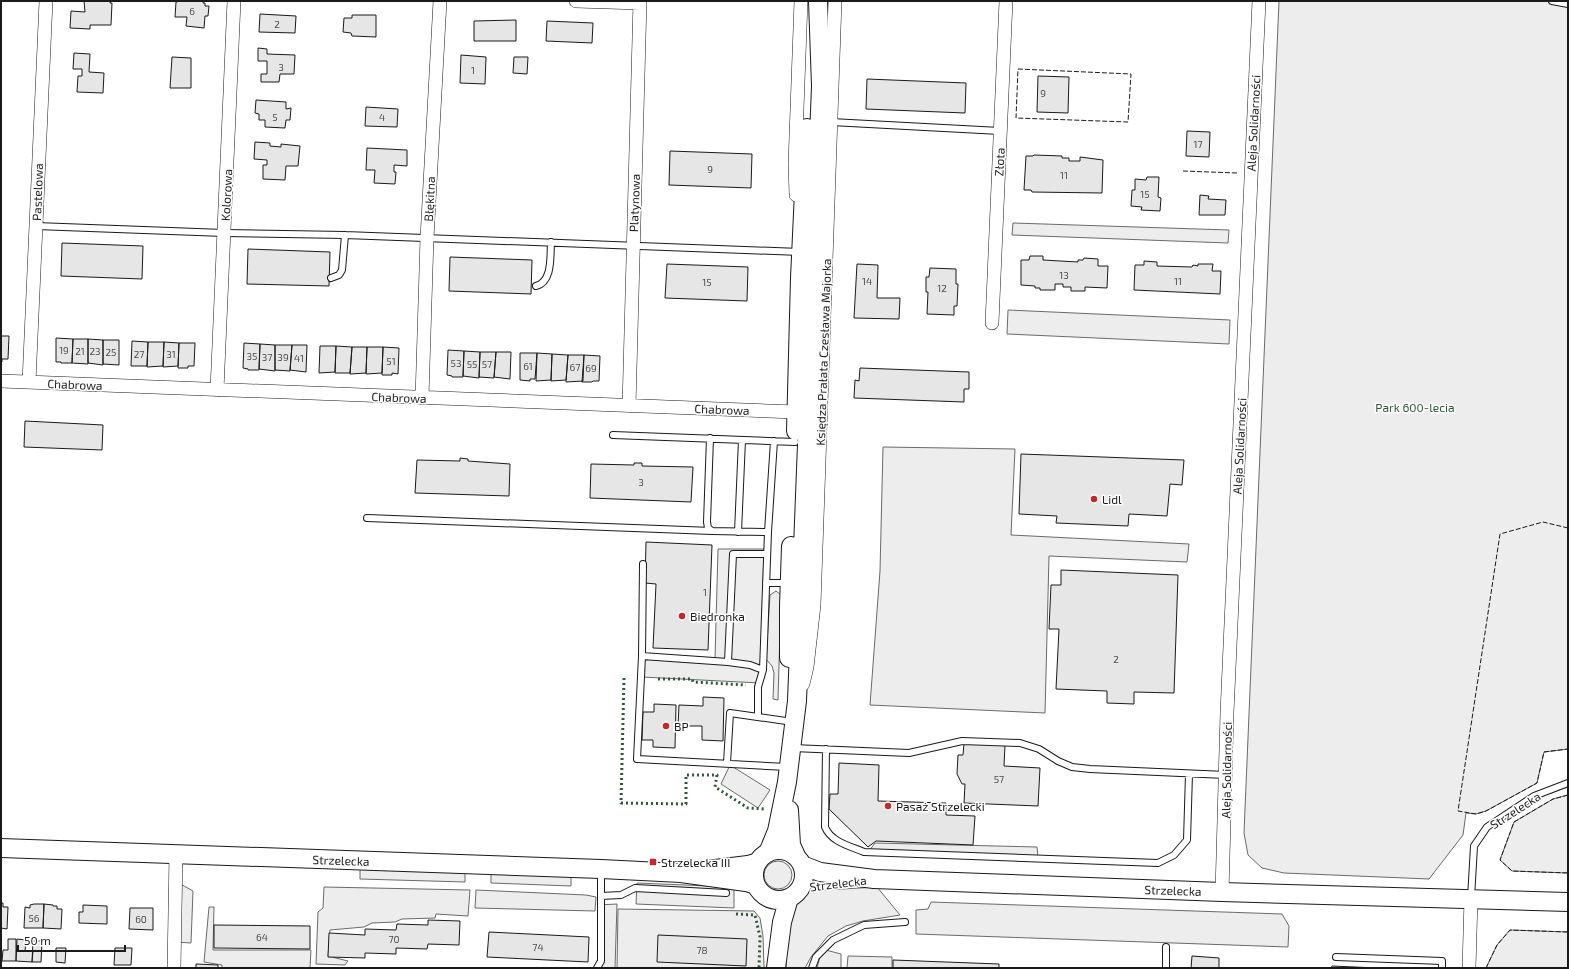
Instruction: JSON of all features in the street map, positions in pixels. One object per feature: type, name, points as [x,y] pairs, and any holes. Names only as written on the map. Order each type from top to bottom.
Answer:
[{"type":"street","name":"Pastelowa","points":[[29,382],[46,1]]},
{"type":"street","name":"Kolorowa","points":[[217,390],[234,1]]},
{"type":"street","name":"Błękitna","points":[[422,398],[427,238],[440,1]]},
{"type":"street","points":[[576,1],[640,2]]},
{"type":"street","name":"Księdza Prałata Czesława Majorka","points":[[800,1],[795,163],[801,252]]},
{"type":"street","name":"Złota","points":[[992,322],[1006,1]]},
{"type":"street","name":"Aleja Solidarności","points":[[1222,892],[1227,713],[1259,1]]},
{"type":"street","name":"Platynowa","points":[[628,406],[640,2]]},
{"type":"street","name":"Księdza Prałata Czesława Majorka","points":[[797,701],[790,668],[788,645],[801,252],[813,39],[824,2]]},
{"type":"street","name":"Księdza Prałata Czesława Majorka","points":[[797,701],[808,667],[814,605],[831,122],[824,2]]},
{"type":"street","name":"Księdza Prałata Czesława Majorka","points":[[763,858],[777,831],[788,775],[797,701],[824,2]]},
{"type":"street","name":"Chabrowa","points":[[1,381],[796,412]]},
{"type":"street","name":"Księdza Prałata Czesława Majorka","points":[[788,775],[791,845],[799,861]]},
{"type":"street","name":"Strzelecka","points":[[1,848],[681,873],[746,882],[761,891]]},
{"type":"street","points":[[779,850],[790,853],[799,861],[804,876],[782,922],[777,967],[772,920],[754,873],[763,858],[779,850]]},
{"type":"street","points":[[174,968],[176,854]]},
{"type":"street","name":"Strzelecka","points":[[681,873],[748,865],[763,858]]},
{"type":"street","name":"Strzelecka","points":[[799,861],[820,872],[874,879],[1222,892],[1568,902]]},
{"type":"street","name":"Strzelecka","points":[[795,893],[821,884],[874,879]]},
{"type":"street","points":[[761,891],[773,900],[781,900],[795,893]]},
{"type":"street","points":[[1469,968],[1471,899]]},
{"type":"lane","points":[[1552,1],[1568,4]]},
{"type":"lane","points":[[831,122],[1000,131]]},
{"type":"lane","points":[[36,226],[224,233],[345,235],[633,244],[801,252]]},
{"type":"lane","points":[[331,278],[339,275],[342,270],[345,235]]},
{"type":"lane","points":[[536,286],[540,285],[545,280],[549,273],[551,242]]},
{"type":"lane","points":[[613,435],[795,442]]},
{"type":"lane","points":[[710,438],[707,522],[708,528],[712,531]]},
{"type":"lane","points":[[738,532],[742,440]]},
{"type":"lane","points":[[758,717],[758,687],[763,670],[768,532],[774,441]]},
{"type":"lane","points":[[367,518],[768,532]]},
{"type":"lane","points":[[728,662],[732,554],[768,554]]},
{"type":"lane","points":[[643,564],[642,656],[637,759],[727,763],[788,775]]},
{"type":"lane","points":[[766,583],[790,583]]},
{"type":"lane","points":[[642,656],[728,662],[750,665],[763,670]]},
{"type":"lane","points":[[727,763],[730,713],[795,722]]},
{"type":"lane","points":[[792,748],[909,753],[962,741],[1020,743],[1039,749],[1058,761],[1072,767],[1226,775]]},
{"type":"lane","points":[[826,749],[825,827],[830,835],[836,840],[864,852],[1158,863],[1174,855],[1187,840],[1189,774]]},
{"type":"lane","name":"Strzelecka","points":[[1471,899],[1474,846],[1487,827],[1534,796],[1568,783]]},
{"type":"lane","points":[[597,968],[601,961],[601,869]]},
{"type":"lane","points":[[601,896],[621,895],[634,888],[726,893]]},
{"type":"lane","points":[[812,968],[816,957],[822,949],[839,937],[864,925],[905,922]]},
{"type":"lane","points":[[1166,947],[1166,968]]},
{"type":"lane","points":[[1336,957],[1442,960],[1442,968]]},
{"type":"shaded area","name":"Park 600-lecia","points":[[1279,1],[1568,1],[1568,749],[1544,752],[1537,783],[1486,811],[1476,814],[1466,813],[1463,835],[1429,879],[1284,873],[1262,868],[1248,855],[1244,833]]},
{"type":"shaded area","points":[[1013,223],[1229,230],[1228,243],[1012,235]]},
{"type":"shaded area","points":[[1008,310],[1230,320],[1229,344],[1007,334]]},
{"type":"shaded area","points":[[883,447],[1015,449],[1011,535],[1189,544],[1187,562],[1049,556],[1045,713],[870,705],[880,571]]},
{"type":"shaded area","points":[[718,549],[764,549],[760,683],[642,677],[643,657],[715,659]]},
{"type":"shaded area","points":[[776,591],[781,595],[778,700],[773,699],[774,673],[772,666],[766,659],[770,595]]},
{"type":"shaded area","points":[[730,765],[770,790],[758,808],[721,784]]},
{"type":"shaded area","points":[[1568,795],[1568,873],[1512,871],[1500,860],[1514,822],[1553,799]]},
{"type":"shaded area","points":[[875,843],[1037,847],[1038,857],[869,851]]},
{"type":"shaded area","points":[[778,861],[788,865],[792,875],[788,885],[778,889],[768,885],[764,875],[768,865]]},
{"type":"shaded area","points":[[360,869],[465,872],[465,882],[360,879]]},
{"type":"shaded area","points":[[491,873],[571,876],[571,886],[491,883]]},
{"type":"shaded area","points":[[177,882],[193,891],[191,943],[176,942]]},
{"type":"shaded area","points":[[637,883],[734,887],[734,908],[636,904]]},
{"type":"shaded area","points":[[324,887],[470,890],[468,916],[436,914],[435,918],[402,919],[395,922],[372,923],[364,927],[330,930],[328,956],[348,961],[345,965],[316,964],[318,912],[323,908]]},
{"type":"shaded area","points":[[877,887],[900,915],[863,921],[846,926],[828,936],[811,957],[805,968],[786,968],[788,912],[796,900],[808,891]]},
{"type":"shaded area","points":[[476,890],[586,895],[596,897],[595,911],[475,908]]},
{"type":"shaded area","points":[[931,902],[1282,914],[1289,926],[1288,947],[916,934],[916,910],[928,909]]},
{"type":"shaded area","points":[[617,904],[615,968],[594,968],[599,960],[598,905]]},
{"type":"shaded area","points":[[209,907],[214,907],[213,950],[311,950],[310,968],[222,968],[222,965],[204,962]]},
{"type":"shaded area","points":[[618,909],[754,911],[760,918],[763,936],[764,968],[617,968]]},
{"type":"shaded area","points":[[1510,930],[1568,932],[1568,968],[1486,968],[1497,945]]},
{"type":"shaded area","points":[[822,949],[841,954],[841,968],[817,968]]},
{"type":"shaded area","points":[[848,956],[892,957],[892,968],[847,968]]},
{"type":"building","points":[[84,1],[110,1],[110,3],[112,3],[111,25],[90,25],[90,29],[70,28],[71,11],[85,12]]},
{"type":"building","points":[[203,1],[205,6],[209,6],[208,16],[205,16],[204,28],[186,26],[187,17],[175,17],[176,2]]},
{"type":"building","points":[[260,14],[296,16],[295,33],[259,32]]},
{"type":"building","points":[[352,15],[376,15],[376,37],[352,36],[351,33],[343,32],[344,18],[352,18]]},
{"type":"building","points":[[516,20],[516,41],[474,41],[474,21]]},
{"type":"building","points":[[547,21],[593,23],[592,43],[546,41]]},
{"type":"building","points":[[258,48],[267,49],[267,54],[295,55],[294,74],[280,74],[279,82],[261,82],[261,74],[267,74],[267,61],[258,61]]},
{"type":"building","points":[[74,53],[90,54],[89,72],[104,73],[103,93],[77,92],[78,76],[82,76],[82,69],[73,69]]},
{"type":"building","points":[[461,55],[486,57],[485,84],[460,83]]},
{"type":"building","points":[[172,57],[191,58],[191,88],[170,88]]},
{"type":"building","points":[[514,57],[528,57],[527,74],[513,73]]},
{"type":"building","points":[[1038,76],[1069,77],[1068,113],[1037,112]]},
{"type":"building","points":[[867,79],[966,83],[965,113],[866,109]]},
{"type":"building","points":[[256,100],[286,102],[286,109],[291,108],[290,120],[286,120],[285,128],[265,127],[265,120],[259,120],[259,114],[255,113]]},
{"type":"building","points":[[366,107],[398,109],[397,127],[365,126]]},
{"type":"building","points":[[1187,131],[1210,132],[1209,157],[1186,156]]},
{"type":"building","points":[[255,142],[270,143],[270,146],[281,147],[281,144],[300,146],[298,166],[286,166],[285,180],[263,179],[263,165],[267,165],[267,160],[254,159]]},
{"type":"building","points":[[367,148],[407,150],[407,166],[394,165],[394,172],[396,172],[395,184],[374,183],[375,170],[366,170]]},
{"type":"building","points":[[670,151],[752,154],[751,188],[669,185]]},
{"type":"building","points":[[1026,156],[1062,156],[1062,158],[1069,158],[1069,161],[1080,161],[1080,157],[1103,160],[1102,193],[1032,192],[1031,190],[1024,190]]},
{"type":"building","points":[[1147,177],[1159,177],[1158,197],[1161,198],[1160,211],[1141,210],[1142,207],[1131,206],[1132,190],[1135,190],[1135,179],[1146,180]]},
{"type":"building","points":[[1200,195],[1209,196],[1208,199],[1226,200],[1225,215],[1199,215]]},
{"type":"building","points":[[62,243],[143,246],[142,279],[61,276]]},
{"type":"building","points":[[248,249],[330,252],[329,286],[247,284]]},
{"type":"building","points":[[1030,256],[1043,256],[1043,260],[1078,262],[1078,260],[1083,260],[1084,258],[1098,259],[1098,266],[1108,266],[1107,288],[1085,287],[1085,291],[1071,291],[1071,287],[1063,287],[1063,284],[1055,284],[1055,290],[1040,290],[1040,288],[1035,288],[1035,286],[1021,285],[1021,260],[1029,260]]},
{"type":"building","points":[[450,257],[532,260],[531,294],[449,291]]},
{"type":"building","points":[[1144,261],[1157,262],[1157,266],[1192,267],[1193,265],[1198,266],[1198,264],[1213,264],[1212,271],[1221,271],[1220,294],[1134,290],[1135,265],[1144,265]]},
{"type":"building","points":[[667,264],[748,267],[747,301],[665,298]]},
{"type":"building","points":[[857,264],[878,265],[877,298],[900,298],[899,319],[854,318]]},
{"type":"building","points":[[930,268],[956,269],[956,284],[958,284],[957,306],[954,306],[954,315],[927,314],[928,292],[926,292],[926,277],[929,277]]},
{"type":"building","points":[[1,336],[9,336],[8,359],[2,359],[2,362],[1,362]]},
{"type":"building","points":[[56,338],[73,339],[72,363],[56,362]]},
{"type":"building","points":[[73,339],[88,339],[88,364],[72,363]]},
{"type":"building","points":[[88,339],[103,340],[103,365],[88,363]]},
{"type":"building","points":[[103,340],[119,340],[119,365],[103,364]]},
{"type":"building","points":[[132,341],[148,342],[147,366],[131,366]]},
{"type":"building","points":[[148,342],[164,342],[163,366],[147,367]]},
{"type":"building","points":[[164,342],[179,343],[178,366],[163,367]]},
{"type":"building","points":[[179,343],[195,343],[194,366],[188,366],[188,368],[178,368]]},
{"type":"building","points":[[244,343],[260,344],[259,370],[248,370],[243,368]]},
{"type":"building","points":[[260,344],[275,345],[275,371],[259,369]]},
{"type":"building","points":[[275,345],[292,345],[290,371],[275,370]]},
{"type":"building","points":[[292,345],[307,345],[306,372],[290,370]]},
{"type":"building","points":[[320,346],[336,346],[335,372],[319,373]]},
{"type":"building","points":[[336,346],[352,347],[350,373],[335,373]]},
{"type":"building","points":[[352,347],[367,347],[366,373],[350,374]]},
{"type":"building","points":[[367,347],[383,347],[382,373],[366,374]]},
{"type":"building","points":[[383,347],[399,348],[398,374],[392,373],[392,375],[382,375]]},
{"type":"building","points":[[448,350],[464,351],[463,377],[452,377],[447,375]]},
{"type":"building","points":[[464,351],[480,352],[479,378],[463,376]]},
{"type":"building","points":[[480,352],[496,352],[494,378],[479,377]]},
{"type":"building","points":[[496,352],[511,352],[510,379],[494,377]]},
{"type":"building","points":[[520,353],[537,353],[535,379],[530,379],[530,381],[520,380]]},
{"type":"building","points":[[537,353],[552,354],[551,380],[536,381]]},
{"type":"building","points":[[552,354],[568,355],[566,380],[551,381]]},
{"type":"building","points":[[568,355],[584,355],[583,381],[566,382]]},
{"type":"building","points":[[584,355],[600,356],[599,381],[582,382]]},
{"type":"building","points":[[860,368],[969,372],[969,389],[964,389],[964,402],[854,398],[855,380],[859,381]]},
{"type":"building","points":[[25,421],[103,425],[102,450],[24,447]]},
{"type":"building","name":"Lidl","points":[[1021,454],[1184,460],[1182,485],[1170,484],[1167,516],[1129,514],[1128,526],[1056,523],[1057,516],[1019,514]]},
{"type":"building","points":[[460,458],[468,459],[468,461],[510,464],[509,496],[415,493],[417,460],[460,461]]},
{"type":"building","points":[[634,463],[642,463],[642,466],[693,467],[691,502],[590,498],[591,464],[634,465]]},
{"type":"building","name":"Biedronka","points":[[646,542],[712,545],[708,650],[653,648],[656,584],[645,583]]},
{"type":"building","points":[[1061,570],[1178,575],[1174,693],[1134,692],[1134,704],[1107,703],[1107,691],[1056,689],[1059,629],[1049,629],[1051,585],[1061,585]]},
{"type":"building","points":[[703,697],[724,698],[723,741],[702,740],[702,726],[678,726],[679,705],[703,706]]},
{"type":"building","points":[[654,704],[676,705],[675,748],[653,747],[653,740],[642,740],[643,712],[654,712]]},
{"type":"building","points":[[964,743],[1005,745],[1004,766],[1040,768],[1038,806],[964,803],[965,784],[962,784],[957,774],[958,755],[963,755]]},
{"type":"building","name":"Pasaż Strzelecki","points":[[839,763],[879,765],[878,801],[946,803],[946,815],[975,816],[973,845],[876,841],[868,847],[829,809],[830,794],[838,794]]},
{"type":"building","points":[[1,903],[3,903],[3,907],[8,907],[7,929],[1,928]]},
{"type":"building","points":[[44,904],[43,928],[24,928],[25,907],[30,908],[30,905]]},
{"type":"building","points":[[44,904],[57,906],[57,909],[62,909],[61,929],[43,928]]},
{"type":"building","points":[[83,905],[107,906],[107,924],[79,923],[79,912],[83,912]]},
{"type":"building","points":[[130,908],[153,908],[153,930],[129,929]]},
{"type":"building","points":[[428,920],[460,921],[459,945],[428,944],[427,949],[396,948],[396,954],[365,953],[365,958],[328,957],[329,933],[365,935],[365,929],[396,930],[397,924],[428,925]]},
{"type":"building","points":[[214,925],[310,926],[310,949],[214,948]]},
{"type":"building","points":[[489,932],[589,937],[588,962],[487,957]]},
{"type":"building","points":[[658,935],[747,939],[746,966],[657,962]]},
{"type":"building","points":[[8,939],[16,939],[16,961],[2,961],[3,950],[8,950]]},
{"type":"building","points":[[17,939],[26,940],[25,951],[33,951],[32,962],[16,961]]},
{"type":"building","points":[[33,941],[42,941],[41,962],[32,962]]},
{"type":"building","points":[[56,948],[66,948],[65,963],[56,962]]},
{"type":"building","points":[[115,948],[132,948],[131,965],[114,965]]},
{"type":"building","points":[[1192,956],[1219,958],[1219,968],[1191,968]]},
{"type":"building","points":[[893,960],[999,964],[999,968],[893,968]]},
{"type":"building","points":[[196,964],[218,965],[218,968],[196,968]]},
{"type":"building","points":[[1332,966],[1378,968],[1331,968]]},
{"type":"hedge","points":[[624,678],[621,803],[686,804],[686,775],[717,775],[715,787],[748,808],[765,809]]},
{"type":"hedge","points":[[658,679],[692,679],[693,682],[746,685]]},
{"type":"hedge","points":[[736,914],[755,915],[760,937],[759,968]]},
{"type":"fence","points":[[1018,69],[1131,74],[1128,122],[1016,118],[1018,69]]},
{"type":"fence","points":[[1183,171],[1237,173]]},
{"type":"fence","points":[[1568,528],[1543,522],[1500,534],[1458,811],[1476,814],[1486,811],[1537,783],[1544,752],[1568,749]]},
{"type":"fence","points":[[1568,795],[1553,799],[1514,822],[1500,860],[1512,871],[1568,873]]},
{"type":"fence","points":[[1486,968],[1497,945],[1510,930],[1568,932]]},
{"type":"place","name":"Lidl","points":[[1094,499]]},
{"type":"place","name":"Biedronka","points":[[682,616]]},
{"type":"place","name":"BP","points":[[666,726]]},
{"type":"place","name":"Pasaż Strzelecki","points":[[888,806]]},
{"type":"place","name":"Strzelecka III","points":[[653,862]]}]
